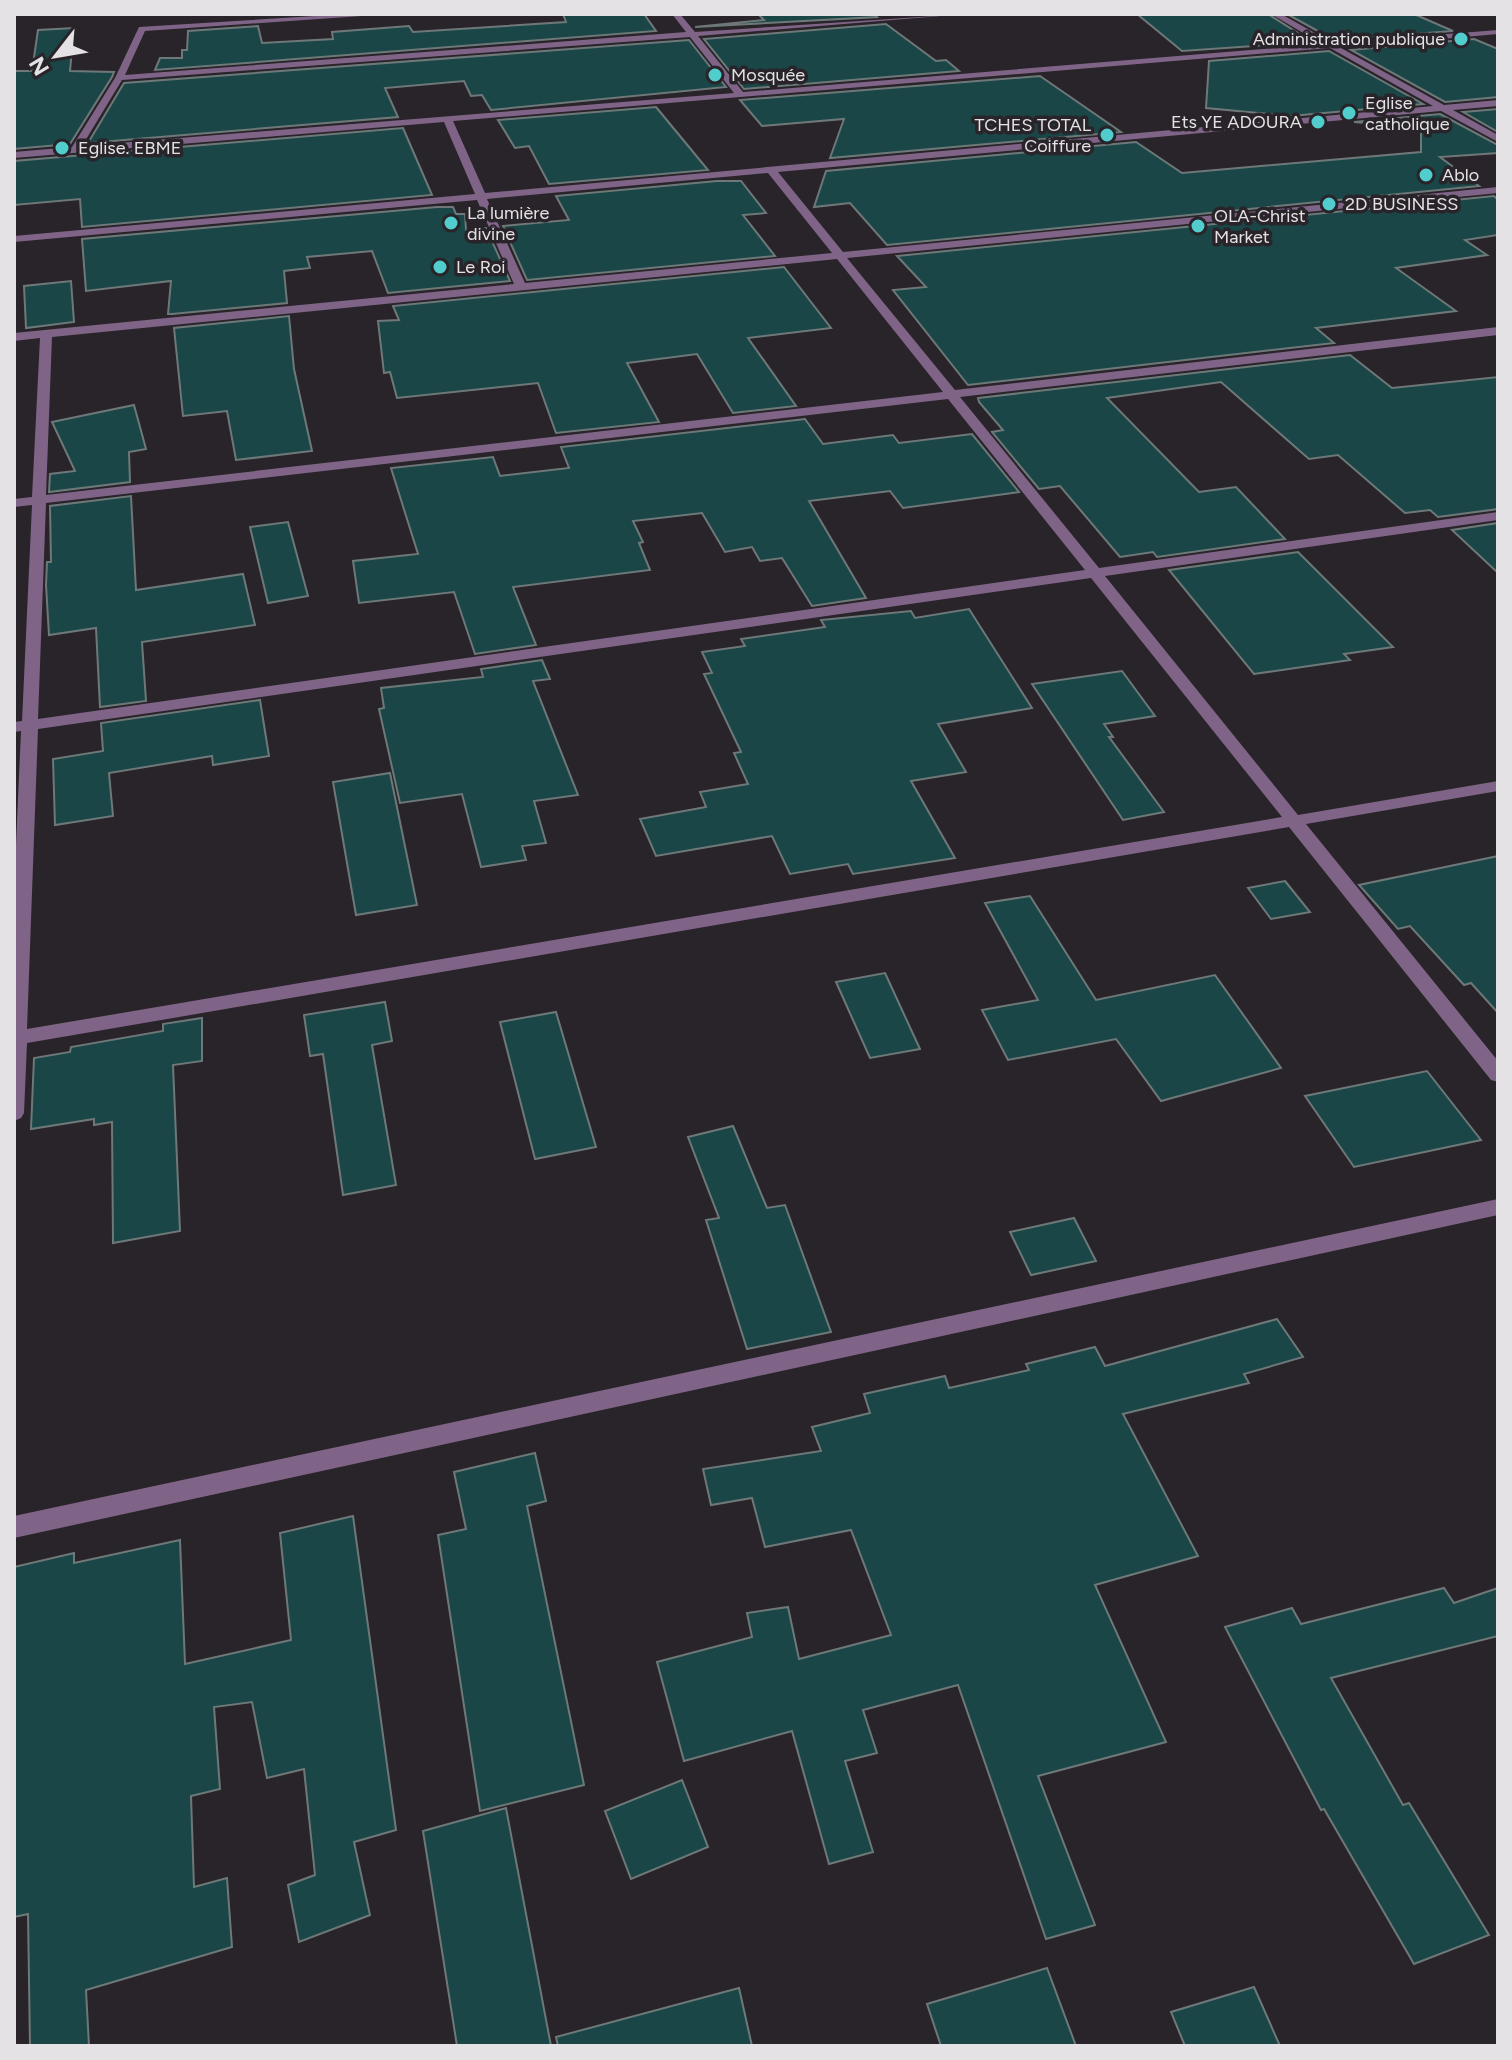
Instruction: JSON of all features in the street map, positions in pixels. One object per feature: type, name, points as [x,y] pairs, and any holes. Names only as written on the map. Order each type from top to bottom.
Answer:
[{"type":"street","points":[[76,149],[119,78],[142,29],[387,14]]},
{"type":"street","points":[[676,14],[739,93]]},
{"type":"street","points":[[119,78],[961,14]]},
{"type":"street","points":[[1275,14],[1498,139]]},
{"type":"street","points":[[14,155],[1498,32]]},
{"type":"street","points":[[14,239],[1498,103]]},
{"type":"street","points":[[446,117],[521,287]]},
{"type":"street","points":[[772,171],[1498,1075]]},
{"type":"street","points":[[14,337],[1498,190]]},
{"type":"street","points":[[14,503],[1498,331]]},
{"type":"street","points":[[14,1113],[22,726],[39,500],[46,334]]},
{"type":"street","points":[[22,726],[1498,516]]},
{"type":"street","points":[[16,1038],[1498,786]]},
{"type":"street","points":[[14,1527],[1498,1207]]},
{"type":"building","points":[[563,14],[644,14],[656,31],[155,70],[160,58],[182,58],[182,50],[187,50],[188,31],[258,26],[262,43],[333,39],[332,32],[409,26],[413,32],[566,22]]},
{"type":"building","points":[[758,14],[874,14],[877,17],[695,27],[764,20]]},
{"type":"building","points":[[1137,14],[1268,14],[1312,42],[1182,51]]},
{"type":"building","points":[[1287,14],[1414,14],[1453,31],[1334,40]]},
{"type":"building","points":[[886,24],[936,61],[946,60],[959,71],[744,89],[704,39]]},
{"type":"building","points":[[74,28],[70,71],[114,72],[112,77],[70,144],[14,149],[14,71],[32,71],[38,30]]},
{"type":"building","points":[[1474,39],[1498,49],[1498,97],[1445,102],[1351,50]]},
{"type":"building","points":[[689,40],[726,87],[491,110],[482,95],[471,96],[464,81],[385,88],[398,117],[88,143],[124,83]]},
{"type":"building","points":[[1329,51],[1423,104],[1291,116],[1206,108],[1209,61]]},
{"type":"building","points":[[1040,76],[1121,132],[830,158],[844,119],[762,126],[740,100]]},
{"type":"building","points":[[656,107],[708,170],[549,184],[529,146],[515,148],[498,120]]},
{"type":"building","points":[[1498,109],[1498,132],[1463,112]]},
{"type":"building","points":[[1440,114],[1498,145],[1498,153],[1440,157],[1479,186],[887,245],[850,203],[814,207],[826,171],[1136,142],[1182,173],[1421,152],[1421,128],[1354,122]]},
{"type":"building","points":[[403,128],[432,195],[82,227],[80,199],[14,205],[14,161]]},
{"type":"building","points":[[741,181],[766,213],[743,215],[775,256],[527,280],[503,226],[569,220],[556,196]]},
{"type":"building","points":[[1494,196],[1498,200],[1498,235],[1465,240],[1487,255],[1396,268],[1456,311],[1316,328],[1334,343],[968,385],[893,290],[926,287],[897,256]]},
{"type":"building","points":[[453,207],[456,214],[465,214],[466,230],[486,228],[510,281],[388,293],[372,251],[307,257],[310,268],[284,271],[287,303],[168,314],[171,281],[86,291],[82,239]]},
{"type":"building","points":[[784,267],[831,328],[748,338],[796,406],[733,413],[697,354],[627,363],[659,422],[556,433],[538,383],[397,398],[390,372],[384,373],[378,321],[399,320],[393,306]]},
{"type":"building","points":[[71,281],[74,322],[26,328],[24,286]]},
{"type":"building","points":[[289,316],[294,369],[312,451],[236,460],[227,411],[183,416],[174,328]]},
{"type":"building","points":[[1350,355],[1392,388],[1498,377],[1498,509],[1438,517],[1430,510],[1405,513],[1338,455],[1309,459],[1221,382],[1107,398],[1199,492],[1236,487],[1285,539],[1157,557],[1153,552],[1120,557],[1060,486],[1039,489],[992,432],[1003,430],[978,398]]},
{"type":"building","points":[[134,405],[146,449],[129,452],[130,482],[49,492],[50,474],[75,471],[52,422]]},
{"type":"building","points":[[805,419],[823,444],[893,435],[899,443],[972,434],[1019,492],[903,508],[890,491],[809,501],[866,598],[812,606],[782,558],[760,561],[752,547],[725,552],[702,513],[633,521],[643,542],[639,543],[650,570],[513,587],[536,645],[475,654],[454,592],[359,603],[353,561],[418,554],[391,468],[493,457],[500,476],[569,468],[561,447]]},
{"type":"building","points":[[131,496],[136,590],[243,574],[255,625],[142,642],[146,701],[100,707],[96,628],[49,635],[46,585],[47,562],[51,562],[50,506]]},
{"type":"building","points":[[288,522],[308,596],[268,603],[250,527]]},
{"type":"building","points":[[1498,523],[1498,573],[1452,530]]},
{"type":"building","points":[[1298,552],[1393,647],[1344,654],[1350,660],[1254,674],[1169,570]]},
{"type":"building","points":[[969,609],[1032,708],[938,724],[966,772],[911,781],[955,858],[853,874],[848,864],[790,874],[772,836],[656,856],[640,819],[706,807],[700,792],[748,784],[734,753],[741,752],[704,674],[712,673],[702,652],[745,646],[741,639],[825,627],[821,620],[911,611],[915,618]]},
{"type":"building","points":[[542,660],[550,679],[533,681],[578,795],[534,801],[546,843],[522,846],[526,860],[481,867],[462,794],[400,803],[379,709],[384,708],[381,688],[483,677],[481,669]]},
{"type":"building","points":[[1122,671],[1155,716],[1104,724],[1113,737],[1109,737],[1164,812],[1123,820],[1032,684]]},
{"type":"building","points":[[260,700],[269,756],[213,765],[212,756],[109,773],[113,816],[55,825],[53,759],[103,751],[101,723]]},
{"type":"building","points":[[390,773],[417,905],[356,915],[333,782]]},
{"type":"building","points":[[1498,856],[1498,1013],[1471,983],[1464,985],[1410,926],[1398,929],[1359,885]]},
{"type":"building","points":[[1285,881],[1310,912],[1271,919],[1248,888]]},
{"type":"building","points":[[1030,896],[1096,1000],[1215,975],[1281,1068],[1161,1101],[1116,1039],[1008,1060],[982,1010],[1038,1000],[985,903]]},
{"type":"building","points":[[885,973],[920,1049],[870,1058],[836,982]]},
{"type":"building","points":[[385,1002],[392,1041],[372,1045],[396,1185],[343,1195],[323,1054],[310,1056],[304,1015]]},
{"type":"building","points":[[556,1012],[596,1147],[535,1159],[500,1022]]},
{"type":"building","points":[[202,1018],[202,1061],[173,1065],[180,1231],[113,1243],[112,1122],[94,1125],[94,1119],[31,1129],[34,1058],[70,1052],[71,1047],[163,1031],[163,1024]]},
{"type":"building","points":[[1427,1071],[1481,1140],[1354,1167],[1305,1096]]},
{"type":"building","points":[[733,1126],[767,1208],[785,1205],[831,1332],[747,1349],[706,1220],[719,1218],[688,1137]]},
{"type":"building","points":[[1074,1218],[1096,1261],[1031,1275],[1010,1232]]},
{"type":"building","points":[[1277,1319],[1303,1357],[1244,1374],[1249,1383],[1123,1414],[1198,1556],[1095,1585],[1166,1742],[1038,1776],[1095,1925],[1046,1939],[958,1685],[863,1710],[877,1753],[845,1761],[873,1852],[829,1864],[792,1731],[684,1761],[657,1662],[752,1637],[747,1613],[788,1607],[799,1659],[891,1635],[851,1530],[765,1547],[752,1498],[711,1505],[703,1469],[821,1451],[812,1427],[870,1413],[864,1394],[945,1376],[949,1388],[1029,1370],[1026,1364],[1095,1347],[1105,1366]]},
{"type":"building","points":[[535,1453],[546,1501],[527,1506],[584,1785],[480,1811],[438,1535],[466,1529],[454,1472]]},
{"type":"building","points":[[353,1516],[396,1830],[354,1842],[370,1915],[299,1942],[288,1885],[315,1875],[304,1769],[267,1778],[252,1702],[214,1707],[220,1789],[191,1796],[194,1887],[227,1878],[232,1947],[86,1990],[89,2046],[30,2046],[28,1914],[14,1917],[14,1567],[74,1553],[74,1563],[180,1540],[185,1664],[291,1640],[280,1533]]},
{"type":"building","points":[[1444,1588],[1454,1603],[1498,1588],[1498,1636],[1331,1678],[1403,1805],[1409,1803],[1489,1935],[1414,1964],[1324,1809],[1321,1810],[1225,1627],[1292,1608],[1301,1624]]},
{"type":"building","points":[[682,1780],[708,1847],[631,1879],[605,1811]]},
{"type":"building","points":[[506,1808],[551,2046],[457,2046],[423,1831]]},
{"type":"building","points":[[1047,1968],[1076,2046],[941,2046],[927,2004]]},
{"type":"building","points":[[1254,1987],[1280,2046],[1185,2046],[1171,2012]]},
{"type":"building","points":[[739,1988],[752,2046],[558,2046],[556,2037]]},
{"type":"place","name":"Administration publique","points":[[1461,39]]},
{"type":"place","name":"Mosquée","points":[[715,75]]},
{"type":"place","name":"Eglise catholique","points":[[1349,113]]},
{"type":"place","name":"Ets YE ADOURA","points":[[1318,122]]},
{"type":"place","name":"TCHES TOTAL Coiffure","points":[[1107,135]]},
{"type":"place","name":"Eglise. EBME","points":[[62,148]]},
{"type":"place","name":"Ablo","points":[[1426,175]]},
{"type":"place","name":"2D BUSINESS","points":[[1329,204]]},
{"type":"place","name":"La lumière divine","points":[[451,223]]},
{"type":"place","name":"OLA-Christ Market","points":[[1198,226]]},
{"type":"place","name":"Le Roi","points":[[440,267]]}]
